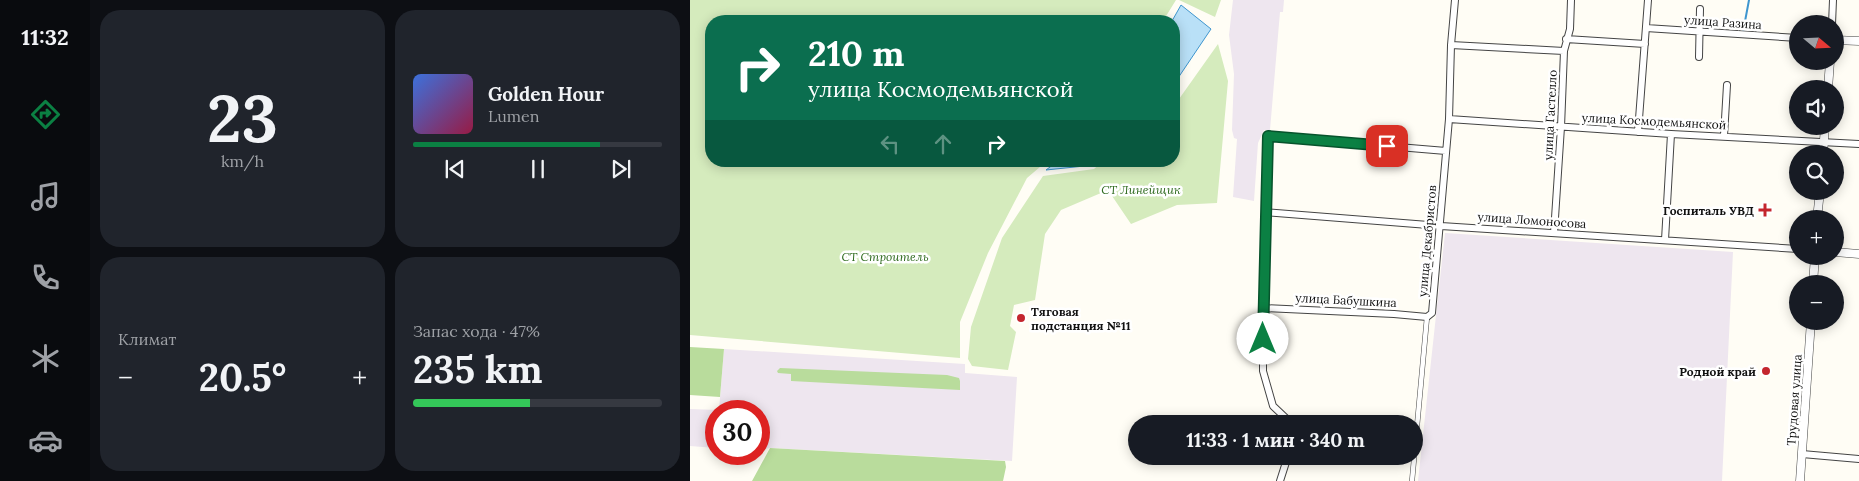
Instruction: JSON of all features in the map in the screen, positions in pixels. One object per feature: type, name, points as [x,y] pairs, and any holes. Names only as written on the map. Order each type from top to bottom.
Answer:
[{"type":"street","name":"улица Декабристов","points":[[1412,481],[1427,317],[1432,312],[1441,226],[1455,0]]},
{"type":"street","name":"улица Гастелло","points":[[1554,233],[1564,51],[1570,29],[1571,0]]},
{"type":"street","points":[[1638,132],[1648,0]]},
{"type":"street","points":[[1832,15],[1833,0]]},
{"type":"street","points":[[1699,57],[1700,9]]},
{"type":"street","name":"улица Разина","points":[[1646,28],[1789,37]]},
{"type":"street","points":[[1566,39],[1646,44]]},
{"type":"street","points":[[1844,40],[1859,41]]},
{"type":"street","points":[[1451,45],[1564,51]]},
{"type":"street","points":[[1724,136],[1727,85]]},
{"type":"street","name":"улица Космодемьянской","points":[[1448,119],[1859,144]]},
{"type":"street","points":[[1665,240],[1672,134]]},
{"type":"street","points":[[1824,135],[1824,145]]},
{"type":"street","points":[[1282,415],[1273,406],[1263,371],[1262,308],[1268,136],[1446,151]]},
{"type":"street","name":"улица Ломоносова","points":[[1265,212],[1441,226],[1789,248]]},
{"type":"street","points":[[1844,253],[1859,254]]},
{"type":"street","name":"улица Бабушкина","points":[[1262,308],[1427,317]]},
{"type":"street","name":"Трудовая улица","points":[[1800,481],[1810,330]]},
{"type":"street","points":[[1802,454],[1859,459]]},
{"type":"street","points":[[1280,481],[1285,465]]},
{"type":"shaded area","points":[[1233,0],[1284,0],[1283,12],[1280,12],[1270,130],[1264,130],[1258,143],[1254,201],[1233,197],[1237,139],[1234,138],[1232,130],[1234,74],[1229,35]]},
{"type":"shaded area","points":[[1445,233],[1733,252],[1722,481],[1418,481],[1420,465],[1423,465],[1423,435]]},
{"type":"shaded area","points":[[724,349],[965,364],[965,373],[1017,377],[1012,461],[770,448],[770,400],[720,400]]},
{"type":"shaded area","points":[[690,409],[705,410],[705,447],[690,446]]},
{"type":"green space","name":"СТ Строитель","points":[[690,0],[1176,0],[1167,15],[705,15],[705,167],[1040,167],[1027,178],[988,253],[960,322],[960,358],[690,335]]},
{"type":"green space","points":[[1179,0],[1221,0],[1215,17]]},
{"type":"green space","name":"СТ Линейщик","points":[[1218,44],[1228,81],[1217,203],[1177,205],[1131,224],[1108,190],[1061,210],[1045,234],[1035,300],[1014,305],[1010,326],[1016,332],[1008,370],[972,366],[968,359],[971,327],[1002,238],[1043,176],[1094,169],[1096,167],[1180,167],[1180,98]]},
{"type":"green space","points":[[690,347],[724,349],[720,397],[690,395]]},
{"type":"green space","points":[[780,368],[947,375],[959,378],[960,390],[791,381],[791,374],[778,373],[777,371]]},
{"type":"green space","points":[[770,448],[1005,461],[1006,467],[1003,481],[752,481],[761,465],[770,465]]},
{"type":"water","points":[[1181,5],[1211,29],[1180,75],[1180,15],[1175,15]]},
{"type":"water","points":[[1050,167],[1075,167],[1046,170]]},
{"type":"waterway","points":[[1743,32],[1749,0]]},
{"type":"place","name":"Госпиталь УВД","points":[[1765,210]]},
{"type":"place","name":"Тяговая подстанция №11","points":[[1021,318]]},
{"type":"place","name":"Родной край","points":[[1766,371]]},
{"type":"route","points":[[1263,339],[1262,308],[1268,136],[1387,146]]}]
